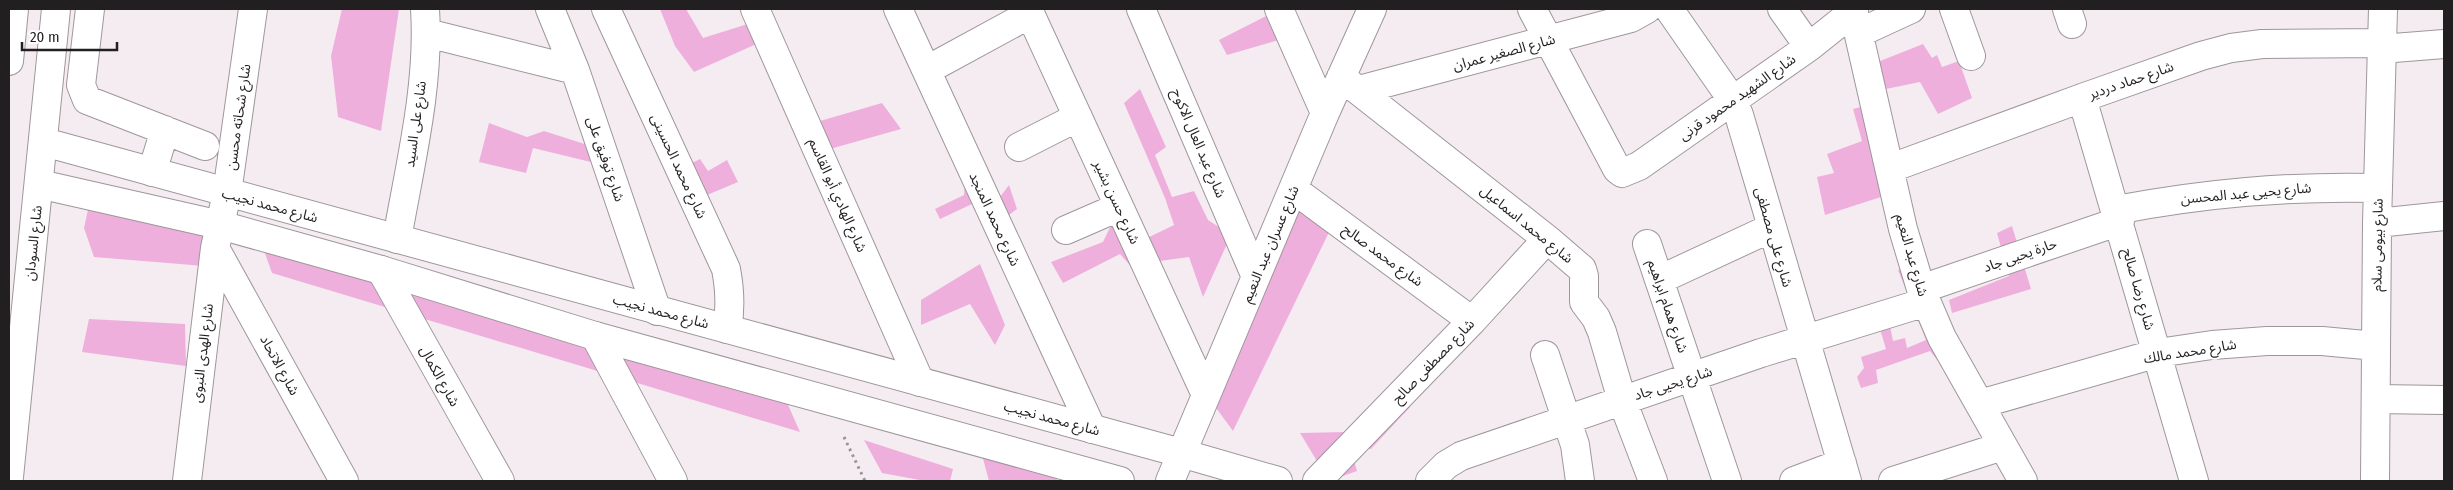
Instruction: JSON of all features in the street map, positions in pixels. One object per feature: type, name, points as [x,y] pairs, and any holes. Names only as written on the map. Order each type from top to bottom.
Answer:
[{"type":"street","points":[[9,61],[14,9]]},
{"type":"street","name":"شارع السودان","points":[[9,477],[56,9]]},
{"type":"street","points":[[90,9],[81,85],[87,100],[205,146]]},
{"type":"street","name":"شارع شحاته محسن","points":[[218,236],[227,193],[253,9]]},
{"type":"street","name":"شارع توفيق على","points":[[550,9],[576,70],[658,311]]},
{"type":"street","name":"شارع محمد الحسينى","points":[[606,9],[726,269],[730,288],[731,309],[727,329]]},
{"type":"street","name":"شارع الهادي أبو القاسم","points":[[755,9],[920,382]]},
{"type":"street","name":"شارع محمد المنجد","points":[[898,9],[1092,428]]},
{"type":"street","name":"شارع عبد العال الاكوح","points":[[1141,9],[1256,277]]},
{"type":"street","points":[[1279,9],[1325,113]]},
{"type":"street","name":"شارع عسران عبد النعيم","points":[[1170,481],[1325,113],[1350,84],[1372,9]]},
{"type":"street","points":[[1532,9],[1549,40]]},
{"type":"street","name":"شارع الصغير عمران","points":[[1350,84],[1549,40],[1631,18],[1646,9]]},
{"type":"street","name":"شارع على مصطفى","points":[[1669,9],[1733,101],[1742,124],[1771,228],[1845,472]]},
{"type":"street","points":[[1782,9],[1809,46]]},
{"type":"street","name":"شارع الشهيد محمود قرنى","points":[[1549,40],[1617,169],[1622,173],[1638,166],[1809,46],[1855,17],[1911,9]]},
{"type":"street","points":[[1954,9],[1971,56]]},
{"type":"street","name":"شارع بيومى سلام","points":[[2375,481],[2377,223],[2383,9]]},
{"type":"street","points":[[926,70],[1029,11]]},
{"type":"street","name":"شارع حسن بشير","points":[[1029,11],[1206,395]]},
{"type":"street","name":"شارع عبد النعيم","points":[[1855,17],[1903,230],[1924,296],[1942,338],[2023,481]]},
{"type":"street","points":[[426,21],[576,70]]},
{"type":"street","name":"شارع على السيد","points":[[397,239],[420,105],[426,21]]},
{"type":"street","name":"شارع حماد دردير","points":[[1890,168],[2200,56],[2231,48],[2262,44],[2382,46],[2444,44]]},
{"type":"street","name":"شارع محمد اسماعيل","points":[[1350,84],[1547,238],[1584,272],[1584,302],[1596,318],[1602,332],[1622,400],[1654,481]]},
{"type":"street","name":"شارع رضا صالح","points":[[2082,98],[2158,352],[2194,481]]},
{"type":"street","points":[[1019,147],[1078,117]]},
{"type":"street","points":[[152,172],[165,130]]},
{"type":"street","name":"شارع محمد نجيب","points":[[44,142],[658,311],[1181,452],[1278,481]]},
{"type":"street","points":[[39,184],[218,236],[381,270],[595,336],[1103,479]]},
{"type":"street","name":"شارع يحيى عبد المحسن","points":[[2118,216],[2180,198],[2246,190],[2312,187],[2378,188]]},
{"type":"street","name":"شارع محمد صالح","points":[[1293,190],[1472,321]]},
{"type":"street","points":[[1066,230],[1119,206]]},
{"type":"street","name":"حارة يحيى جاد","points":[[1924,296],[2118,216]]},
{"type":"street","points":[[2377,223],[2444,216]]},
{"type":"street","points":[[1659,280],[1771,228]]},
{"type":"street","name":"شارع الهدى النبوى","points":[[187,481],[218,236]]},
{"type":"street","name":"شارع الاتحاد","points":[[218,236],[344,481]]},
{"type":"street","name":"شارع مصطفى صالح","points":[[1317,481],[1472,321],[1547,238]]},
{"type":"street","name":"شارع همام ابراهيم","points":[[1647,244],[1727,481]]},
{"type":"street","name":"شارع الكمال","points":[[381,270],[500,481]]},
{"type":"street","name":"شارع يحيى جاد","points":[[1430,481],[1446,465],[1461,456],[1924,296]]},
{"type":"street","points":[[595,336],[673,481]]},
{"type":"street","name":"شارع محمد مالك","points":[[1980,404],[2158,352],[2212,345],[2267,341],[2322,341],[2376,346]]},
{"type":"street","points":[[1545,355],[1574,445],[1580,481]]},
{"type":"street","points":[[2376,400],[2444,400]]},
{"type":"street","points":[[1894,481],[2004,446]]},
{"type":"street","points":[[1794,481],[1845,472]]},
{"type":"path","points":[[827,400],[866,481]]},
{"type":"shaded area","points":[[342,9],[399,9],[381,131],[338,117],[331,56]]},
{"type":"shaded area","points":[[660,9],[686,9],[703,38],[754,22],[763,41],[694,72],[675,46]]},
{"type":"shaded area","points":[[1270,14],[1286,38],[1227,55],[1219,40]]},
{"type":"shaded area","points":[[1923,44],[1932,58],[1937,55],[1942,67],[1959,61],[1972,98],[1938,114],[1920,82],[1881,90],[1875,63]]},
{"type":"shaded area","points":[[1140,89],[1166,147],[1155,155],[1172,197],[1194,191],[1208,220],[1231,235],[1203,297],[1189,257],[1153,262],[1143,240],[1174,225],[1165,198],[1124,103]]},
{"type":"shaded area","points":[[882,103],[901,129],[830,149],[820,121]]},
{"type":"shaded area","points":[[1875,103],[1900,265],[1881,197],[1825,215],[1817,177],[1834,173],[1827,154],[1862,141],[1853,109]]},
{"type":"shaded area","points":[[489,123],[527,137],[544,131],[594,147],[595,163],[533,148],[526,173],[479,162]]},
{"type":"shaded area","points":[[700,159],[708,171],[727,160],[738,182],[700,198],[688,165]]},
{"type":"shaded area","points":[[965,176],[997,201],[1009,185],[1017,209],[1002,220],[986,225],[972,204],[940,219],[935,209],[964,195]]},
{"type":"shaded area","points":[[1294,204],[1331,228],[1233,431],[1211,401]]},
{"type":"shaded area","points":[[89,205],[211,233],[204,266],[94,257],[84,228]]},
{"type":"shaded area","points":[[1115,217],[1135,271],[1120,254],[1063,283],[1051,262],[1103,242]]},
{"type":"shaded area","points":[[2012,226],[2031,289],[1952,313],[1949,300],[2009,276],[1997,233]]},
{"type":"shaded area","points":[[261,242],[785,398],[800,432],[272,273]]},
{"type":"shaded area","points":[[1918,261],[1944,368],[1930,351],[1876,370],[1878,383],[1861,388],[1857,377],[1864,368],[1861,357],[1886,349],[1880,329],[1890,326],[1893,341],[1905,338],[1907,348],[1926,340],[1898,270]]},
{"type":"shaded area","points":[[980,264],[1005,325],[995,345],[970,304],[921,325],[921,300]]},
{"type":"shaded area","points":[[89,319],[185,324],[186,366],[82,352]]},
{"type":"shaded area","points":[[1388,396],[1410,407],[1371,449],[1350,447],[1357,471],[1329,481],[1300,433],[1346,432]]},
{"type":"shaded area","points":[[864,440],[953,469],[950,481],[925,481],[882,473]]},
{"type":"shaded area","points":[[982,455],[1057,470],[1057,481],[989,481]]}]
